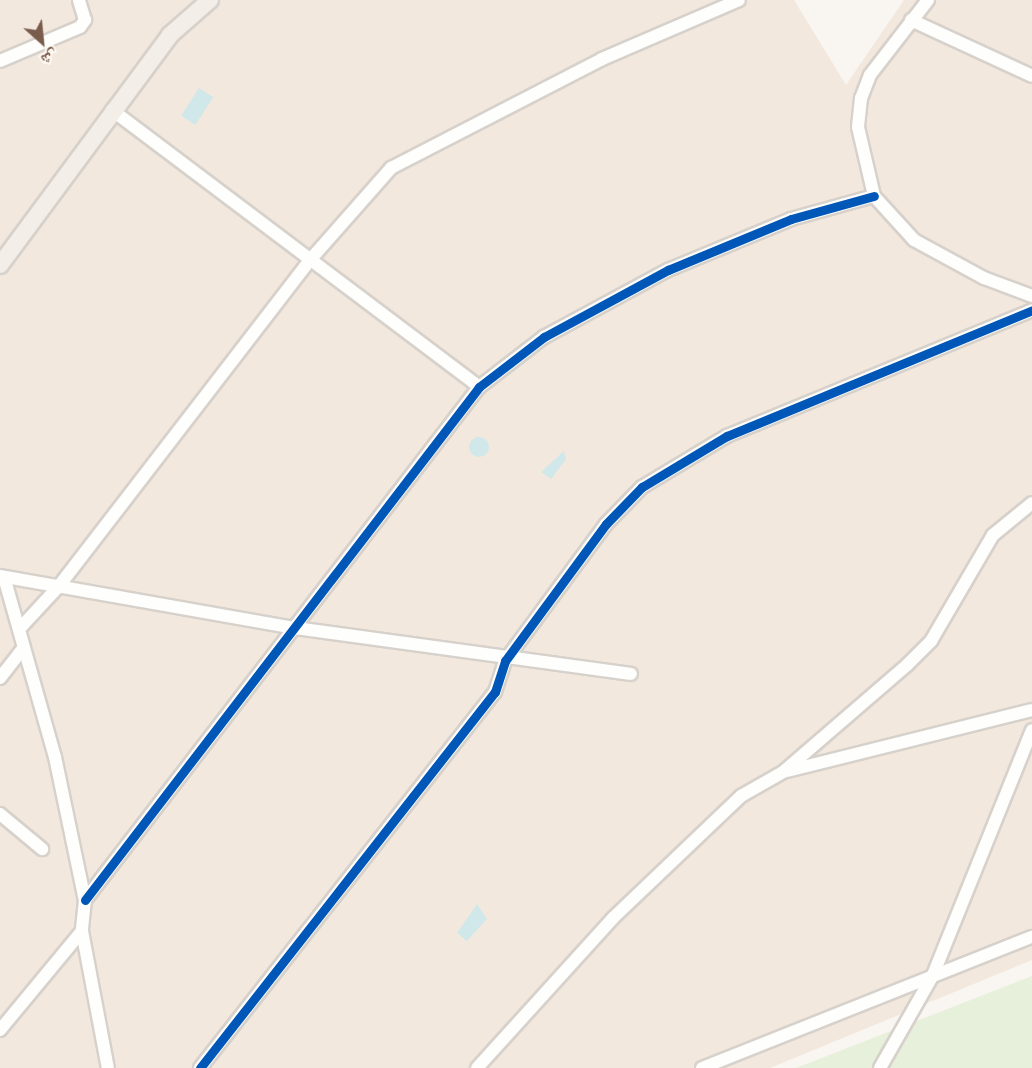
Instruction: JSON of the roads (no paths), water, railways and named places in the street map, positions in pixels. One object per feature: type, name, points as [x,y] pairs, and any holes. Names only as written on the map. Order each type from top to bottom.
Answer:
[{"type":"main road","points":[[0,265],[112,110],[170,35],[210,0]]},
{"type":"street","points":[[0,61],[80,27],[85,20],[79,0]]},
{"type":"street","points":[[22,626],[59,586],[310,260],[367,191],[422,147],[739,0]]},
{"type":"street","points":[[928,0],[870,75],[861,98],[858,128],[873,196],[914,240],[984,278],[1032,296]]},
{"type":"street","points":[[911,20],[1032,76]]},
{"type":"street","points":[[112,110],[479,387]]},
{"type":"street","points":[[86,900],[479,387],[544,338],[668,270],[791,219],[873,196]]},
{"type":"street","points":[[200,1068],[495,692],[505,661],[606,524],[658,474],[727,436],[1032,310]]},
{"type":"street","points":[[477,1068],[613,918],[741,796],[783,772],[931,640],[993,535],[1032,503]]},
{"type":"street","points":[[2,576],[296,628],[505,661],[631,674]]},
{"type":"street","points":[[2,576],[22,626],[24,647],[86,900],[82,931],[108,1068]]},
{"type":"street","points":[[0,678],[24,647]]},
{"type":"street","points":[[783,772],[1032,710]]},
{"type":"street","points":[[880,1068],[933,975],[1032,730]]},
{"type":"street","points":[[0,814],[42,849]]},
{"type":"street","points":[[0,1030],[82,931]]},
{"type":"street","points":[[702,1068],[1032,937]]},
{"type":"water","points":[[199,88],[213,97],[195,125],[181,116]]},
{"type":"water","points":[[479,437],[486,440],[489,447],[486,454],[479,457],[472,454],[469,447],[472,440]]},
{"type":"water","points":[[564,451],[566,459],[551,479],[541,472]]},
{"type":"water","points":[[477,904],[487,919],[467,941],[457,933]]}]
